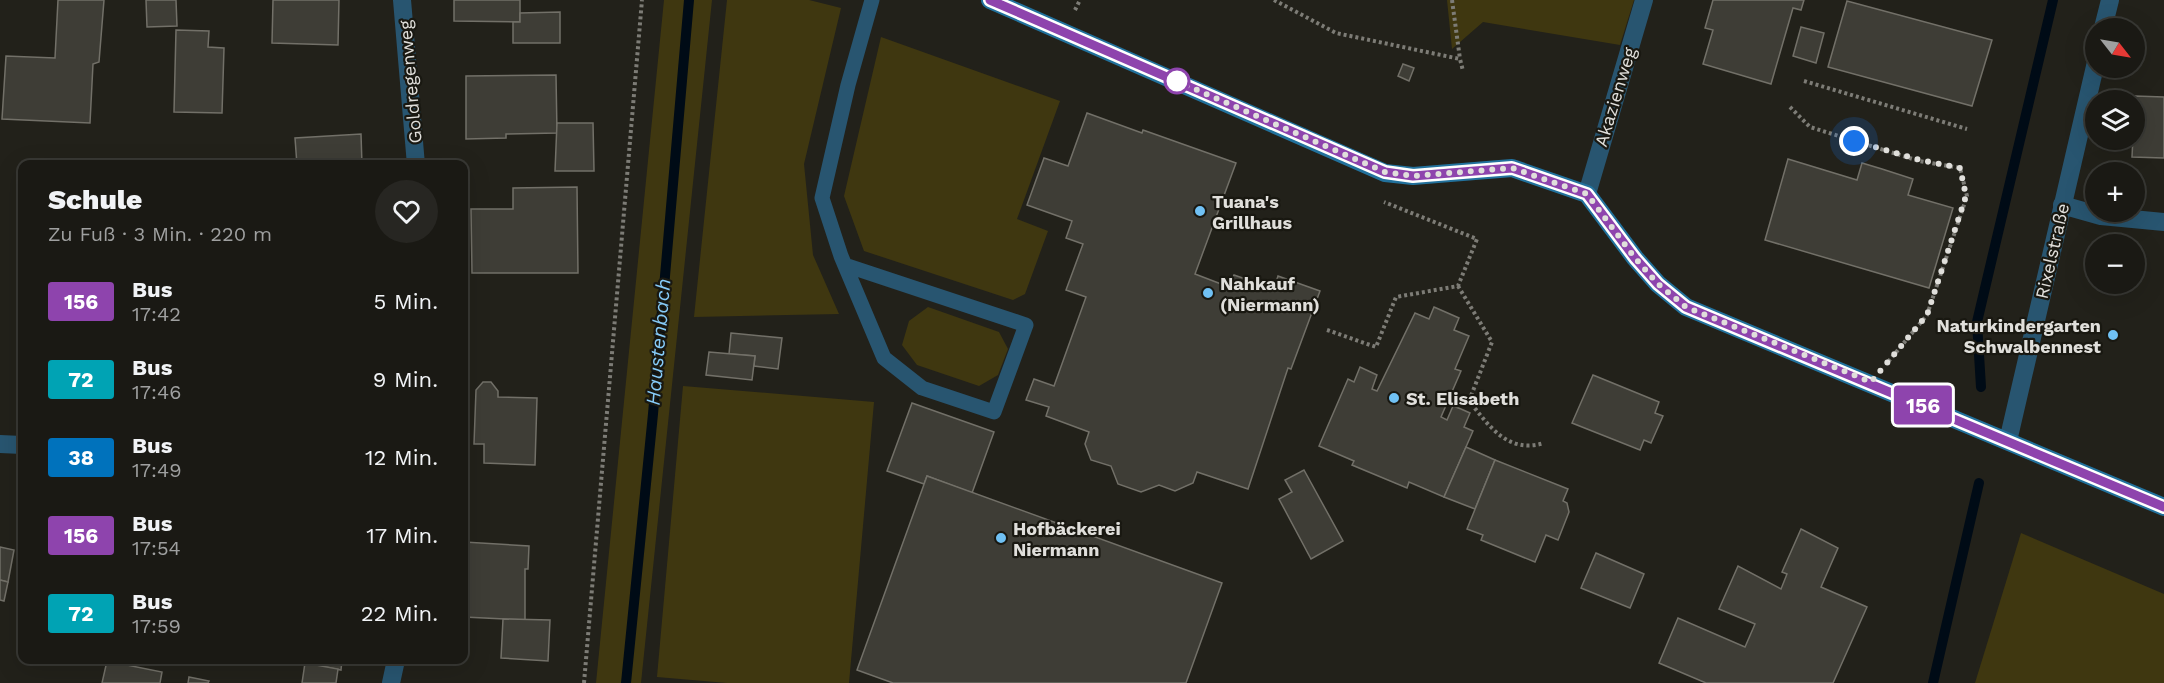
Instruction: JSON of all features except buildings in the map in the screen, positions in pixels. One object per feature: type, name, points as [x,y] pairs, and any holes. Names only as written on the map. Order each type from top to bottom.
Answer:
[{"type":"street","name":"Goldregenweg","points":[[402,0],[416,160]]},
{"type":"street","points":[[990,0],[1385,172],[1413,176],[1512,168],[1587,194],[1642,267],[1658,284],[1686,307],[1871,382],[2164,507]]},
{"type":"street","name":"Akazienweg","points":[[1587,194],[1644,0]]},
{"type":"street","points":[[2106,18],[2110,0]]},
{"type":"street","name":"Rixelstraße","points":[[2008,441],[2092,78]]},
{"type":"street","points":[[2062,205],[2102,216],[2164,222]]},
{"type":"street","points":[[0,444],[18,445]]},
{"type":"street","points":[[391,683],[395,664]]},
{"type":"lane","points":[[845,266],[1026,324],[994,412],[922,388],[884,358],[845,266],[822,198],[848,85],[872,0]]},
{"type":"path","points":[[584,683],[642,0]]},
{"type":"path","points":[[1274,0],[1336,33],[1460,59]]},
{"type":"path","points":[[1452,0],[1463,71]]},
{"type":"path","points":[[1804,81],[1967,129]]},
{"type":"path","points":[[1790,107],[1810,127],[1920,160],[1960,168],[1966,196],[1927,315],[1871,382]]},
{"type":"path","points":[[1375,198],[1477,239],[1458,286]]},
{"type":"path","points":[[1327,330],[1376,347],[1396,297],[1458,286]]},
{"type":"path","points":[[1458,286],[1492,342],[1469,401],[1497,436],[1528,448],[1544,442]]},
{"type":"shaded area","points":[[664,0],[712,0],[641,683],[596,683]]},
{"type":"shaded area","points":[[727,0],[809,0],[841,8],[804,164],[813,255],[839,314],[694,317]]},
{"type":"shaded area","points":[[1447,0],[1634,0],[1620,45],[1483,22],[1452,49]]},
{"type":"shaded area","points":[[881,37],[1060,101],[1017,219],[1048,231],[1025,294],[1013,300],[864,251],[844,196]]},
{"type":"shaded area","points":[[928,307],[999,332],[1008,349],[998,375],[979,386],[917,365],[902,345],[909,321]]},
{"type":"shaded area","points":[[683,386],[874,402],[849,683],[727,683],[657,677]]},
{"type":"shaded area","points":[[2021,533],[2164,594],[2164,683],[1975,683]]},
{"type":"waterway","name":"Haustenbach","points":[[626,683],[653,414],[689,0]]},
{"type":"waterway","points":[[1981,387],[1977,322],[2053,0]]},
{"type":"waterway","points":[[1933,683],[1979,483]]},
{"type":"bus line","name":"156","points":[[990,0],[1385,172],[1413,176],[1512,168],[1587,194],[1635,258],[1658,284],[1686,307],[1871,382],[2164,507]]},
{"type":"place","name":"Tuana's Grillhaus","points":[[1200,211]]},
{"type":"place","name":"Nahkauf (Niermann)","points":[[1208,293]]},
{"type":"place","name":"Naturkindergarten Schwalbennest","points":[[2113,335]]},
{"type":"place","name":"St. Elisabeth","points":[[1394,398]]},
{"type":"place","name":"Hofbäckerei Niermann","points":[[1001,538]]},
{"type":"route","points":[[1177,81],[1172,79],[1385,172],[1413,176],[1512,168],[1587,194],[1635,258],[1658,284],[1686,307],[1871,382],[1927,315],[1966,196],[1960,168],[1920,160],[1854,141]]}]
